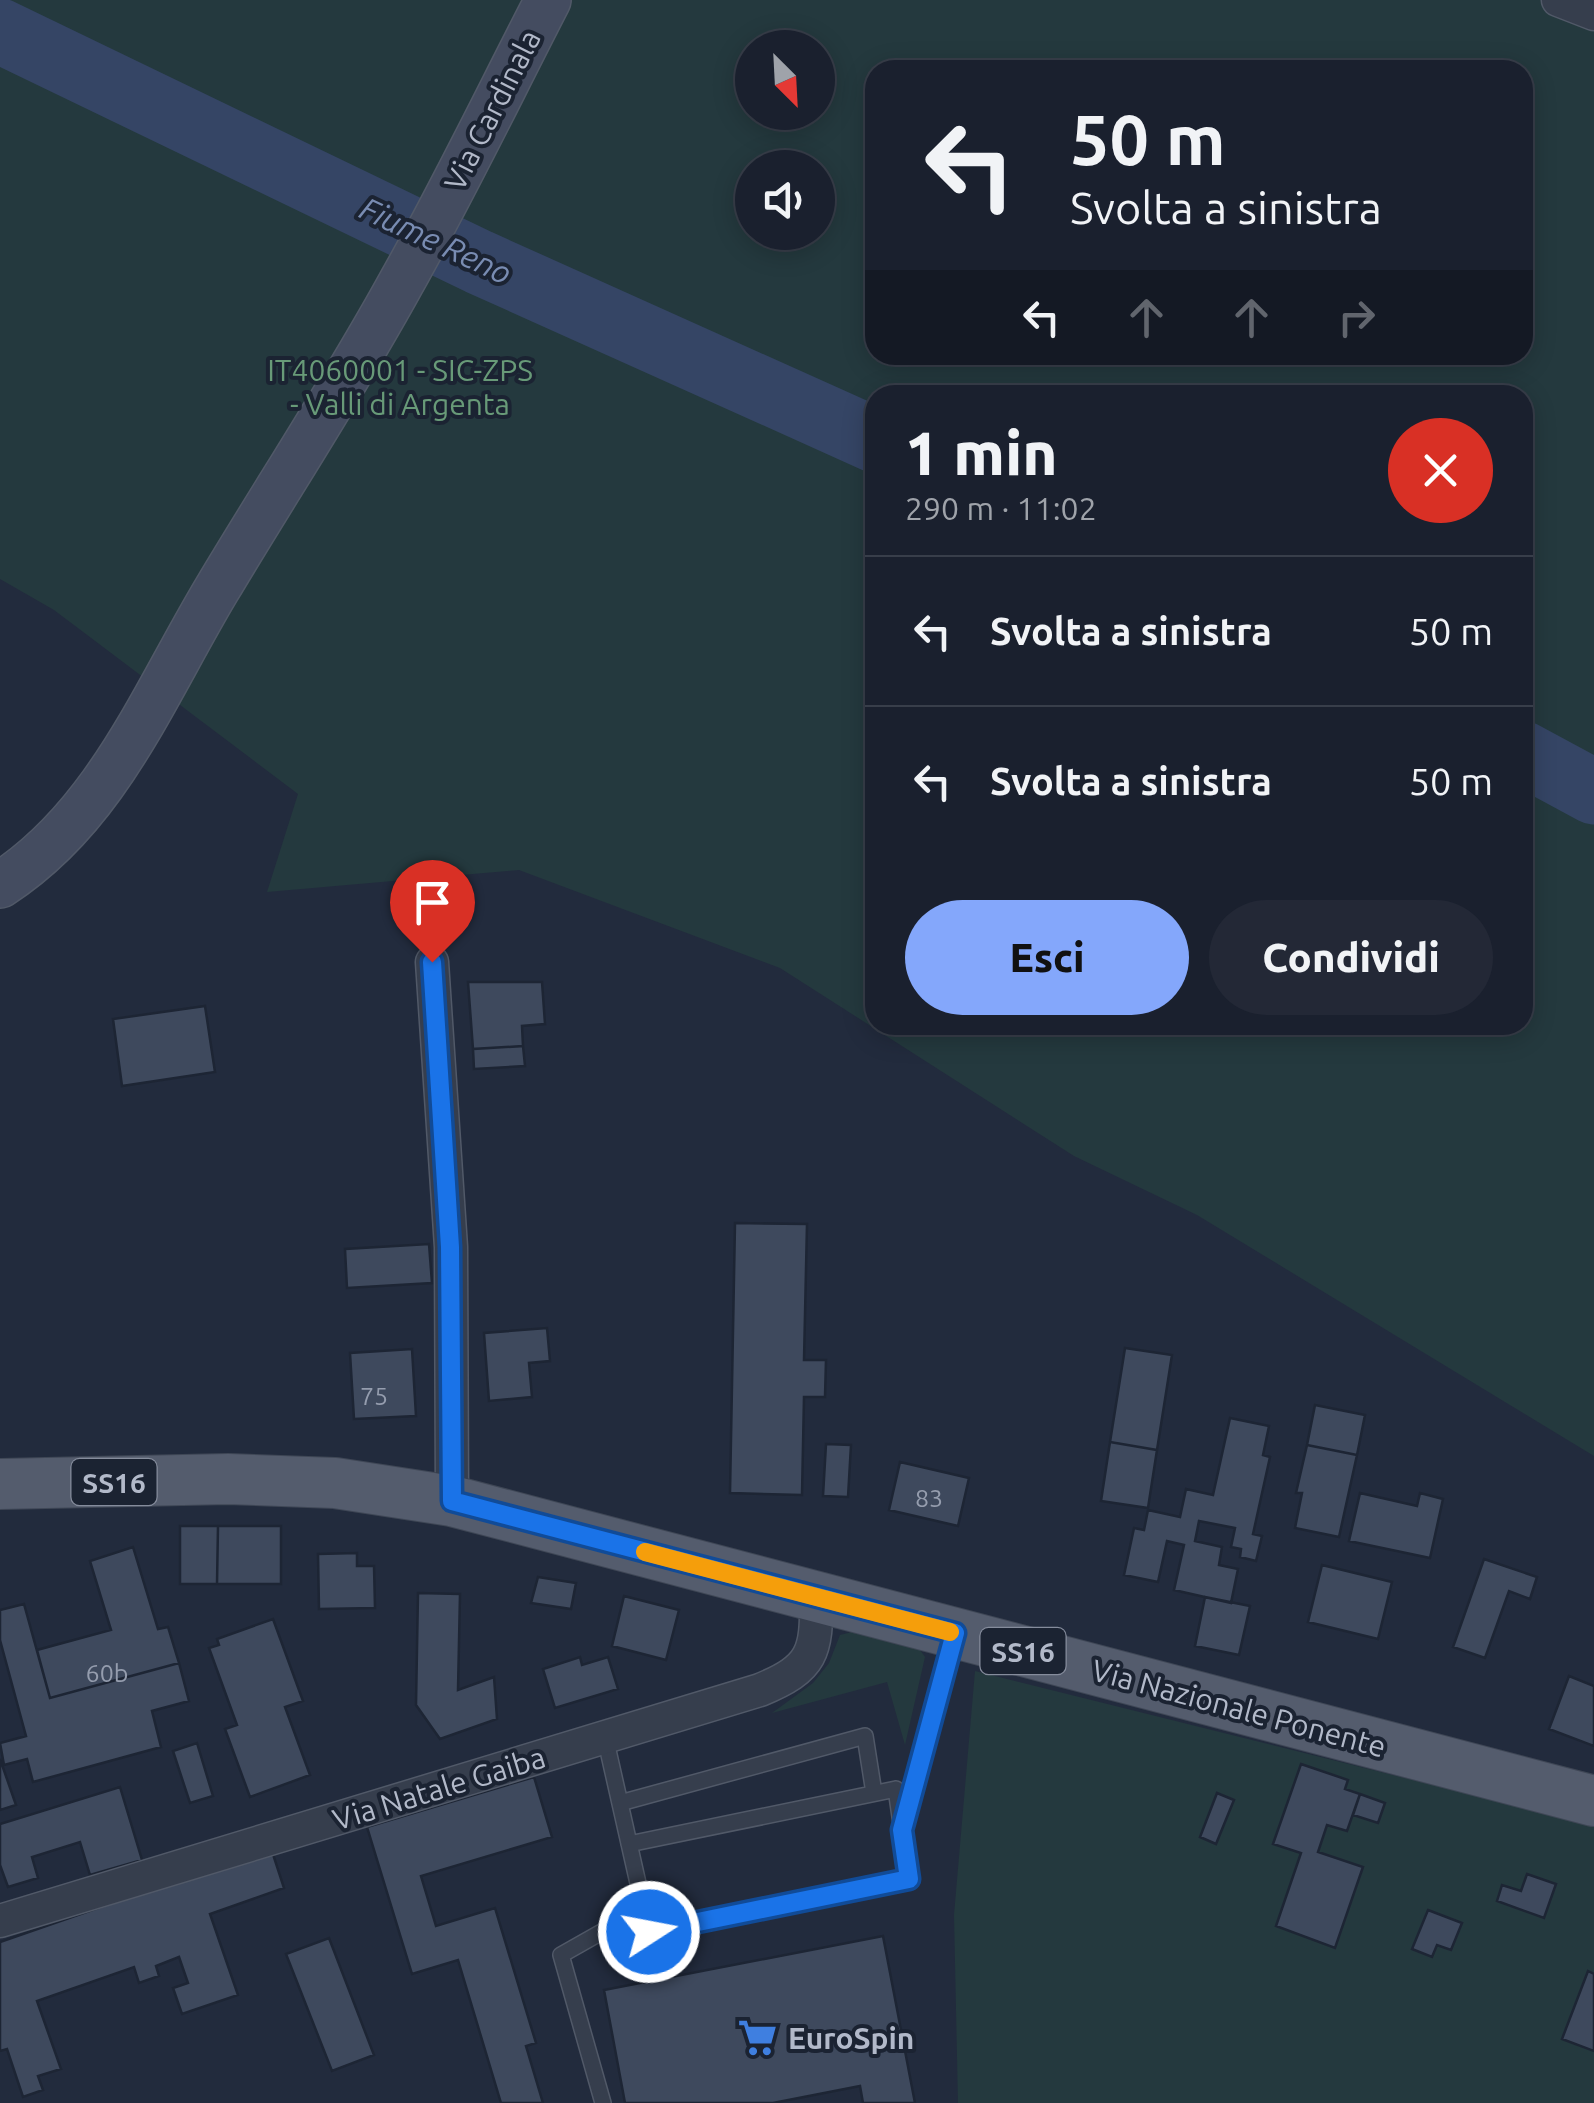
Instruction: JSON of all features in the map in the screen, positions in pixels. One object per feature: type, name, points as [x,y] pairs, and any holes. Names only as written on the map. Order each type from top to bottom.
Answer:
[{"type":"main road","name":"Via Cardinala","points":[[0,885],[48,850],[101,789],[399,288],[548,0]]},
{"type":"main road","name":"Via Nazionale Ponente","points":[[0,1484],[228,1480],[335,1483],[452,1501],[1594,1800]]},
{"type":"street","points":[[1558,0],[1594,14]]},
{"type":"street","points":[[432,962],[450,1247],[452,1501]]},
{"type":"street","name":"Via Natale Gaiba","points":[[0,1921],[760,1690],[792,1676],[813,1651],[816,1597]]},
{"type":"lane","points":[[902,1830],[955,1633]]},
{"type":"lane","points":[[620,1802],[866,1736],[874,1793]]},
{"type":"lane","points":[[606,1737],[649,1932],[909,1879],[896,1789],[630,1844]]},
{"type":"lane","points":[[602,2103],[560,1955],[644,1908]]},
{"type":"green space","name":"IT4060001 - SIC-ZPS - Valli di Argenta","points":[[0,0],[1594,0],[1594,1456],[1197,1215],[1074,1156],[885,1035],[1533,1035],[1533,385],[865,385],[865,1022],[780,968],[519,870],[267,892],[298,794],[54,610],[0,579]]},
{"type":"green space","points":[[856,1631],[918,1647],[925,1657],[905,1745],[887,1682],[772,1713],[813,1683],[829,1663],[840,1635]]},
{"type":"green space","points":[[975,1671],[1594,1825],[1594,2103],[958,2103],[954,1915]]},
{"type":"building","points":[[468,982],[542,982],[545,1024],[522,1026],[523,1046],[473,1049]]},
{"type":"building","points":[[205,1006],[215,1072],[122,1086],[113,1019]]},
{"type":"building","points":[[523,1046],[525,1066],[474,1069],[473,1049]]},
{"type":"building","points":[[735,1223],[807,1224],[804,1360],[826,1360],[825,1397],[804,1397],[802,1495],[730,1493]]},
{"type":"building","points":[[429,1244],[432,1283],[347,1288],[345,1249]]},
{"type":"building","points":[[547,1328],[550,1361],[529,1363],[532,1397],[489,1401],[484,1333]]},
{"type":"building","points":[[1125,1348],[1172,1355],[1157,1450],[1110,1442]]},
{"type":"building","points":[[412,1349],[416,1416],[354,1419],[350,1353]]},
{"type":"building","points":[[1315,1405],[1365,1415],[1357,1455],[1307,1445]]},
{"type":"building","points":[[1230,1418],[1269,1426],[1263,1455],[1270,1457],[1253,1534],[1262,1536],[1256,1561],[1240,1557],[1241,1549],[1231,1547],[1235,1528],[1199,1521],[1195,1541],[1222,1547],[1219,1565],[1238,1569],[1231,1603],[1174,1590],[1184,1545],[1167,1541],[1158,1582],[1124,1575],[1134,1528],[1144,1530],[1148,1510],[1180,1517],[1186,1489],[1213,1495]]},
{"type":"building","points":[[1110,1442],[1157,1450],[1148,1508],[1101,1501]]},
{"type":"building","points":[[826,1444],[851,1445],[848,1497],[823,1496]]},
{"type":"building","points":[[1307,1445],[1357,1455],[1339,1537],[1295,1528],[1302,1493],[1296,1493]]},
{"type":"building","points":[[900,1462],[969,1478],[958,1526],[889,1510]]},
{"type":"building","points":[[1360,1493],[1417,1506],[1420,1493],[1443,1499],[1430,1558],[1349,1541]]},
{"type":"building","points":[[180,1526],[218,1526],[217,1584],[180,1584]]},
{"type":"building","points":[[218,1526],[281,1526],[281,1584],[217,1584]]},
{"type":"building","points":[[133,1547],[158,1629],[168,1627],[179,1663],[50,1698],[37,1650],[111,1630],[90,1561]]},
{"type":"building","points":[[357,1553],[357,1566],[374,1566],[375,1608],[319,1609],[318,1554]]},
{"type":"building","points":[[1484,1559],[1537,1577],[1530,1599],[1509,1591],[1485,1658],[1453,1647]]},
{"type":"building","points":[[1322,1565],[1392,1582],[1378,1639],[1308,1622]]},
{"type":"building","points":[[538,1577],[576,1583],[571,1609],[531,1603]]},
{"type":"building","points":[[418,1593],[460,1594],[458,1690],[494,1677],[497,1719],[440,1739],[416,1705]]},
{"type":"building","points":[[624,1596],[679,1610],[666,1660],[612,1646]]},
{"type":"building","points":[[1205,1597],[1250,1606],[1239,1655],[1195,1646]]},
{"type":"building","points":[[24,1604],[50,1698],[179,1663],[189,1701],[152,1711],[161,1747],[33,1782],[27,1759],[4,1765],[0,1743],[26,1736],[0,1640],[0,1610]]},
{"type":"building","points":[[273,1619],[303,1701],[285,1707],[310,1775],[250,1797],[225,1729],[237,1725],[209,1648],[219,1645],[217,1639]]},
{"type":"building","points":[[580,1657],[582,1665],[608,1657],[618,1689],[555,1708],[543,1669]]},
{"type":"building","points":[[1569,1676],[1594,1686],[1594,1746],[1549,1729]]},
{"type":"building","points":[[197,1743],[213,1796],[190,1803],[173,1751]]},
{"type":"building","points":[[0,1759],[16,1805],[0,1810]]},
{"type":"building","points":[[1301,1764],[1348,1780],[1345,1789],[1360,1794],[1347,1831],[1327,1825],[1318,1852],[1363,1867],[1335,1948],[1276,1926],[1301,1853],[1273,1844]]},
{"type":"building","points":[[534,1777],[552,1837],[421,1876],[436,1926],[495,1908],[536,2043],[526,2046],[543,2103],[501,2103],[458,1960],[412,1974],[367,1827]]},
{"type":"building","points":[[120,1787],[142,1860],[90,1875],[80,1842],[32,1857],[38,1878],[8,1887],[0,1865],[0,1824]]},
{"type":"building","points":[[1217,1793],[1234,1800],[1216,1844],[1200,1837]]},
{"type":"building","points":[[1360,1794],[1385,1803],[1378,1823],[1353,1815]]},
{"type":"building","points":[[271,1848],[284,1888],[210,1914],[238,1995],[182,2014],[173,1988],[188,1983],[179,1957],[156,1966],[159,1976],[139,1983],[134,1967],[37,2001],[61,2069],[38,2076],[43,2090],[23,2097],[7,2049],[0,2051],[0,1942]]},
{"type":"building","points":[[1527,1874],[1556,1884],[1544,1918],[1497,1901],[1502,1885],[1521,1891]]},
{"type":"building","points":[[1428,1910],[1462,1923],[1451,1950],[1437,1945],[1432,1957],[1412,1949]]},
{"type":"building","name":"EuroSpin","points":[[883,1936],[915,2103],[863,2103],[860,2086],[773,2103],[625,2103],[604,1990]]},
{"type":"building","points":[[329,1938],[374,2055],[332,2071],[286,1954]]},
{"type":"building","points":[[1588,1971],[1594,1974],[1594,2051],[1562,2039]]},
{"type":"waterway","name":"Fiume Reno","points":[[0,31],[479,262],[865,436]]},
{"type":"waterway","name":"Fiume Reno","points":[[1533,759],[1594,792]]},
{"type":"slow traffic","points":[[645,1552],[950,1632]]},
{"type":"place","name":"EuroSpin","points":[[758,2038]]},
{"type":"route","points":[[432,962],[450,1247],[452,1501],[955,1633],[902,1830],[909,1879],[649,1932]]}]
